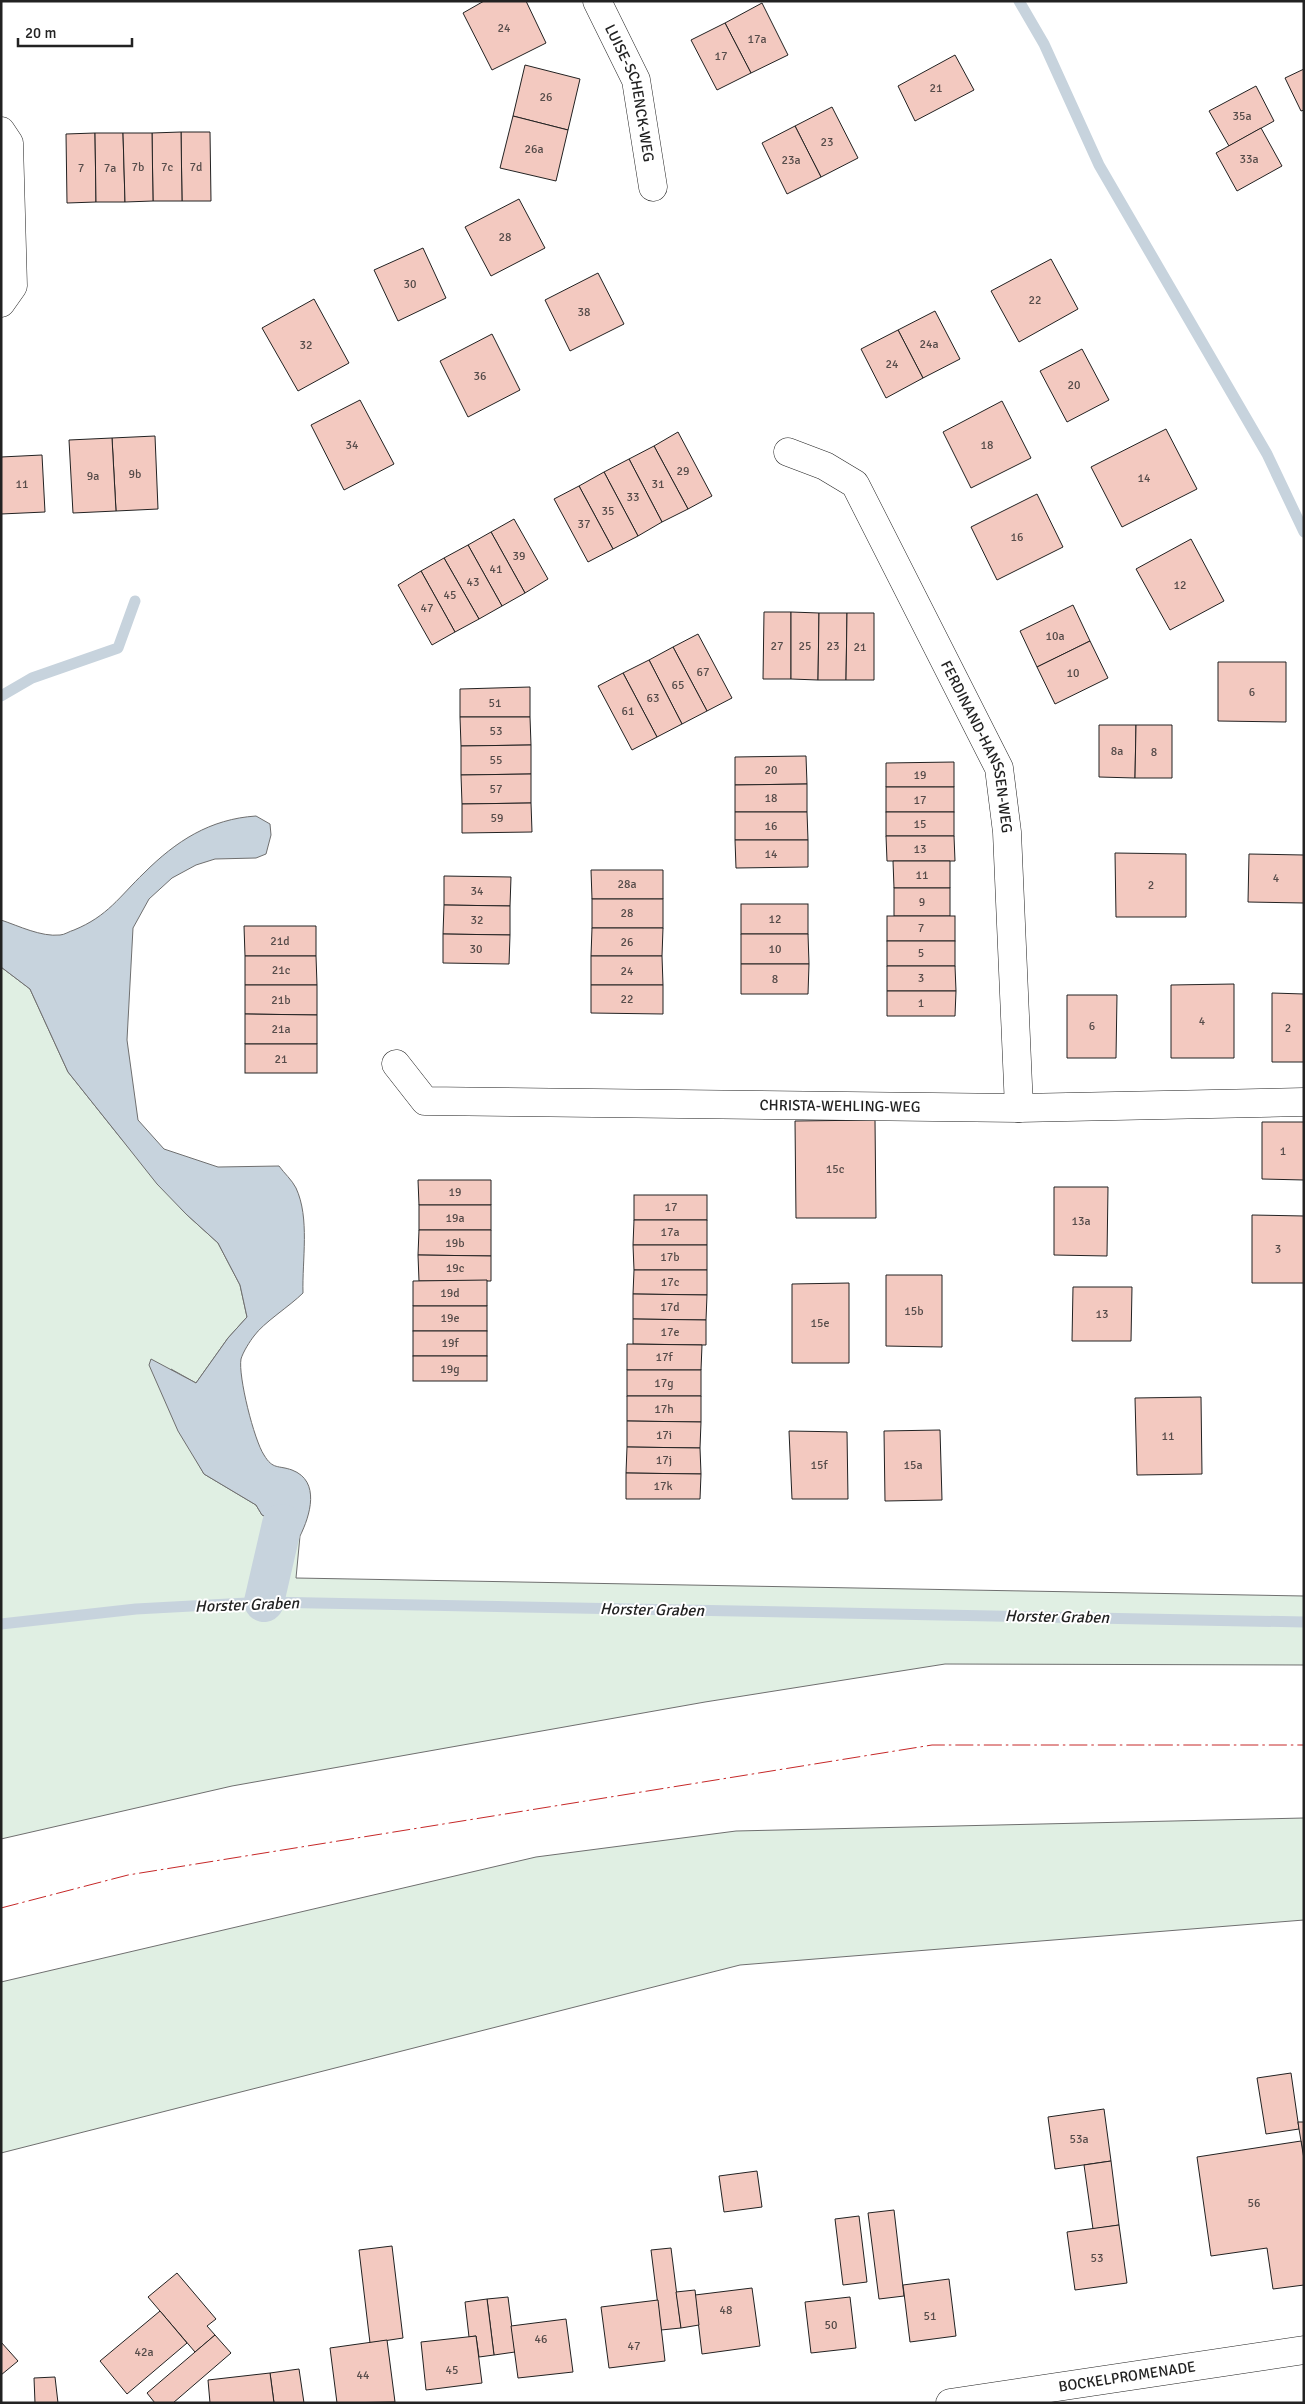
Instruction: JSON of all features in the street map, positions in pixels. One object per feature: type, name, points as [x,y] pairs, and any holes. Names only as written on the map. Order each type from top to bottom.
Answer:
[{"type":"street","name":"LUISE-SCHENCK-WEG","points":[[598,1],[636,80],[653,187]]},
{"type":"street","points":[[1,130],[9,143],[13,286],[1,303]]},
{"type":"street","name":"FERDINAND-HANSSEN-WEG","points":[[788,452],[825,466],[855,484],[999,768],[1007,832],[1019,1108]]},
{"type":"street","name":"CHRISTA-WEHLING-WEG","points":[[396,1064],[425,1101],[1019,1108],[1304,1102]]},
{"type":"street","name":"BOCKELPROMENADE","points":[[950,2403],[1304,2350]]},
{"type":"green space","points":[[1,967],[30,989],[68,1072],[119,1136],[186,1214],[218,1243],[240,1285],[247,1317],[228,1338],[196,1383],[171,1369],[194,1456],[204,1474],[256,1505],[262,1515],[282,1524],[300,1536],[296,1578],[1304,1596],[1304,1665],[945,1664],[705,1702],[232,1786],[1,1839]]},
{"type":"green space","points":[[1304,1818],[1304,1920],[740,1965],[1,2153],[1,1982],[536,1857],[736,1831]]},
{"type":"shaded area","points":[[256,816],[270,824],[271,835],[266,854],[256,858],[215,859],[196,865],[172,878],[149,899],[133,928],[127,1040],[138,1120],[164,1149],[218,1167],[279,1166],[296,1188],[303,1212],[304,1226],[303,1293],[258,1331],[243,1353],[241,1367],[244,1393],[256,1436],[264,1455],[273,1465],[292,1470],[301,1475],[307,1482],[310,1490],[310,1509],[300,1536],[282,1524],[262,1515],[256,1505],[204,1474],[178,1431],[149,1365],[151,1359],[196,1383],[228,1338],[247,1317],[240,1285],[218,1243],[157,1184],[68,1072],[30,989],[1,967],[1,920],[45,934],[65,934],[96,919],[156,861],[181,842],[209,827],[239,818]]},
{"type":"building","points":[[484,1],[526,1],[546,43],[492,70],[463,13]]},
{"type":"building","points":[[762,3],[788,55],[751,73],[725,23]]},
{"type":"building","points":[[725,23],[751,73],[717,90],[691,40]]},
{"type":"building","points":[[955,55],[974,90],[915,121],[898,86]]},
{"type":"building","points":[[525,65],[580,79],[568,130],[513,116]]},
{"type":"building","points":[[1304,69],[1304,110],[1301,111],[1285,78]]},
{"type":"building","points":[[1256,86],[1274,121],[1229,146],[1209,111]]},
{"type":"building","points":[[832,107],[858,158],[821,177],[795,126]]},
{"type":"building","points":[[513,116],[568,130],[556,181],[500,168]]},
{"type":"building","points":[[795,126],[821,177],[787,194],[762,143]]},
{"type":"building","points":[[1261,128],[1282,166],[1237,191],[1216,153]]},
{"type":"building","points":[[181,132],[210,132],[211,201],[182,201]]},
{"type":"building","points":[[181,132],[182,201],[153,201],[152,133]]},
{"type":"building","points":[[95,133],[96,202],[67,203],[66,134]]},
{"type":"building","points":[[95,133],[123,133],[125,202],[96,202]]},
{"type":"building","points":[[123,133],[152,133],[153,201],[125,202]]},
{"type":"building","points":[[519,199],[545,248],[491,276],[465,227]]},
{"type":"building","points":[[423,248],[446,298],[398,321],[374,270]]},
{"type":"building","points":[[1051,259],[1078,309],[1019,342],[991,291]]},
{"type":"building","points":[[598,273],[624,324],[570,351],[545,300]]},
{"type":"building","points":[[314,299],[349,363],[298,391],[262,328]]},
{"type":"building","points":[[935,311],[960,359],[923,378],[898,330]]},
{"type":"building","points":[[898,330],[923,378],[886,398],[861,349]]},
{"type":"building","points":[[492,334],[520,390],[468,417],[440,361]]},
{"type":"building","points":[[1082,349],[1109,400],[1067,422],[1040,371]]},
{"type":"building","points":[[360,400],[394,464],[344,490],[311,425]]},
{"type":"building","points":[[1002,401],[1031,458],[971,488],[943,432]]},
{"type":"building","points":[[1166,429],[1197,489],[1122,527],[1091,467]]},
{"type":"building","points":[[678,432],[712,496],[688,509],[654,446]]},
{"type":"building","points":[[155,436],[158,509],[116,511],[112,438]]},
{"type":"building","points":[[112,438],[116,511],[73,513],[69,440]]},
{"type":"building","points":[[654,446],[688,509],[662,522],[629,459]]},
{"type":"building","points":[[42,455],[45,512],[1,514],[1,457]]},
{"type":"building","points":[[629,459],[662,522],[638,536],[604,472]]},
{"type":"building","points":[[604,472],[638,536],[613,549],[579,486]]},
{"type":"building","points":[[579,486],[613,549],[588,562],[554,499]]},
{"type":"building","points":[[1037,494],[1063,547],[997,580],[971,527]]},
{"type":"building","points":[[514,519],[548,579],[525,593],[491,532]]},
{"type":"building","points":[[491,532],[525,593],[502,606],[468,545]]},
{"type":"building","points":[[1191,539],[1224,601],[1170,630],[1136,569]]},
{"type":"building","points":[[468,545],[502,606],[479,619],[444,558]]},
{"type":"building","points":[[444,558],[479,619],[455,632],[421,571]]},
{"type":"building","points":[[421,571],[455,632],[432,645],[398,585]]},
{"type":"building","points":[[1073,605],[1090,641],[1037,667],[1020,631]]},
{"type":"building","points":[[764,612],[791,612],[791,679],[763,679]]},
{"type":"building","points":[[791,612],[819,613],[818,680],[791,679]]},
{"type":"building","points":[[819,613],[847,613],[846,680],[818,680]]},
{"type":"building","points":[[847,613],[874,613],[874,680],[846,680]]},
{"type":"building","points":[[698,634],[732,698],[707,711],[673,647]]},
{"type":"building","points":[[1090,641],[1108,678],[1055,704],[1037,667]]},
{"type":"building","points":[[673,647],[707,711],[682,724],[649,660]]},
{"type":"building","points":[[649,660],[682,724],[657,737],[623,673]]},
{"type":"building","points":[[1218,662],[1286,662],[1286,722],[1218,721]]},
{"type":"building","points":[[623,673],[657,737],[632,750],[598,686]]},
{"type":"building","points":[[530,687],[530,717],[460,717],[460,689]]},
{"type":"building","points":[[460,717],[530,717],[531,745],[461,746]]},
{"type":"building","points":[[1099,725],[1136,725],[1135,778],[1099,777]]},
{"type":"building","points":[[1136,725],[1172,725],[1172,778],[1135,778]]},
{"type":"building","points":[[531,745],[531,774],[461,775],[461,746]]},
{"type":"building","points":[[806,756],[807,784],[735,785],[735,757]]},
{"type":"building","points":[[954,762],[954,787],[886,787],[886,763]]},
{"type":"building","points":[[531,774],[531,803],[462,804],[461,775]]},
{"type":"building","points":[[807,784],[807,812],[735,812],[735,785]]},
{"type":"building","points":[[886,787],[954,787],[954,812],[886,812]]},
{"type":"building","points":[[531,803],[532,832],[462,833],[462,804]]},
{"type":"building","points":[[735,812],[807,812],[808,840],[735,840]]},
{"type":"building","points":[[886,812],[954,812],[954,836],[886,836]]},
{"type":"building","points":[[886,836],[954,836],[955,861],[887,861]]},
{"type":"building","points":[[735,840],[808,840],[808,867],[736,868]]},
{"type":"building","points":[[1115,853],[1186,854],[1186,917],[1116,917]]},
{"type":"building","points":[[1249,854],[1304,855],[1304,903],[1248,902]]},
{"type":"building","points":[[893,861],[950,861],[950,888],[894,888]]},
{"type":"building","points":[[591,870],[663,870],[663,899],[592,899]]},
{"type":"building","points":[[444,876],[511,877],[510,906],[444,905]]},
{"type":"building","points":[[894,888],[950,888],[950,916],[894,916]]},
{"type":"building","points":[[592,899],[663,899],[663,928],[592,928]]},
{"type":"building","points":[[741,904],[808,904],[808,934],[741,934]]},
{"type":"building","points":[[444,905],[510,906],[510,935],[443,934]]},
{"type":"building","points":[[887,916],[955,916],[955,941],[887,941]]},
{"type":"building","points":[[244,926],[316,926],[316,956],[245,956]]},
{"type":"building","points":[[592,928],[663,928],[662,956],[591,956]]},
{"type":"building","points":[[443,934],[510,935],[509,964],[443,963]]},
{"type":"building","points":[[741,934],[808,934],[809,964],[741,964]]},
{"type":"building","points":[[887,941],[955,941],[955,966],[887,966]]},
{"type":"building","points":[[245,956],[316,956],[317,985],[245,985]]},
{"type":"building","points":[[591,956],[662,956],[663,985],[591,985]]},
{"type":"building","points":[[741,964],[809,964],[808,994],[741,994]]},
{"type":"building","points":[[887,966],[955,966],[956,991],[887,991]]},
{"type":"building","points":[[1234,984],[1234,1058],[1171,1058],[1171,985]]},
{"type":"building","points":[[245,985],[317,985],[317,1015],[245,1014]]},
{"type":"building","points":[[591,985],[663,985],[663,1014],[591,1013]]},
{"type":"building","points":[[887,991],[956,991],[955,1016],[887,1016]]},
{"type":"building","points":[[1272,993],[1304,994],[1304,1062],[1272,1062]]},
{"type":"building","points":[[1067,995],[1117,995],[1116,1058],[1067,1058]]},
{"type":"building","points":[[245,1014],[317,1015],[317,1044],[245,1044]]},
{"type":"building","points":[[245,1044],[317,1044],[317,1073],[245,1073]]},
{"type":"building","points":[[875,1120],[876,1218],[796,1218],[795,1121]]},
{"type":"building","points":[[1262,1122],[1304,1122],[1304,1180],[1262,1179]]},
{"type":"building","points":[[418,1180],[491,1180],[491,1205],[419,1205]]},
{"type":"building","points":[[1054,1187],[1108,1187],[1107,1256],[1054,1255]]},
{"type":"building","points":[[634,1195],[707,1195],[707,1220],[634,1220]]},
{"type":"building","points":[[419,1205],[491,1205],[491,1230],[419,1230]]},
{"type":"building","points":[[1252,1215],[1304,1216],[1304,1283],[1252,1283]]},
{"type":"building","points":[[634,1220],[707,1220],[707,1245],[633,1245]]},
{"type":"building","points":[[419,1230],[491,1230],[491,1256],[418,1255]]},
{"type":"building","points":[[633,1245],[707,1245],[707,1270],[634,1270]]},
{"type":"building","points":[[418,1255],[491,1256],[491,1281],[419,1281]]},
{"type":"building","points":[[634,1270],[707,1270],[707,1295],[633,1294]]},
{"type":"building","points":[[886,1275],[942,1275],[942,1347],[886,1346]]},
{"type":"building","points":[[487,1280],[487,1306],[413,1306],[413,1281]]},
{"type":"building","points":[[849,1283],[849,1363],[792,1363],[792,1284]]},
{"type":"building","points":[[1073,1287],[1132,1287],[1131,1341],[1072,1341]]},
{"type":"building","points":[[633,1294],[707,1295],[706,1320],[633,1319]]},
{"type":"building","points":[[413,1306],[487,1306],[487,1331],[413,1331]]},
{"type":"building","points":[[633,1319],[706,1320],[706,1345],[633,1344]]},
{"type":"building","points":[[413,1331],[487,1331],[487,1356],[413,1356]]},
{"type":"building","points":[[627,1344],[702,1345],[701,1370],[627,1370]]},
{"type":"building","points":[[413,1356],[487,1356],[487,1381],[413,1381]]},
{"type":"building","points":[[627,1370],[701,1370],[701,1396],[627,1396]]},
{"type":"building","points":[[627,1396],[701,1396],[701,1422],[627,1421]]},
{"type":"building","points":[[1201,1397],[1202,1474],[1137,1475],[1135,1398]]},
{"type":"building","points":[[627,1421],[701,1422],[700,1448],[627,1447]]},
{"type":"building","points":[[940,1430],[942,1500],[885,1501],[884,1431]]},
{"type":"building","points":[[789,1431],[847,1432],[848,1499],[792,1499]]},
{"type":"building","points":[[627,1447],[700,1448],[701,1474],[626,1473]]},
{"type":"building","points":[[626,1473],[701,1474],[700,1499],[626,1499]]},
{"type":"building","points":[[1291,2073],[1299,2129],[1266,2134],[1257,2078]]},
{"type":"building","points":[[1104,2109],[1111,2161],[1055,2169],[1048,2117]]},
{"type":"building","points":[[1298,2122],[1304,2122],[1304,2159],[1299,2129]]},
{"type":"building","points":[[1301,2141],[1304,2159],[1304,2285],[1273,2289],[1267,2248],[1211,2256],[1197,2157]]},
{"type":"building","points":[[1111,2161],[1119,2225],[1093,2229],[1084,2165]]},
{"type":"building","points":[[757,2171],[762,2207],[724,2212],[719,2176]]},
{"type":"building","points":[[894,2210],[904,2296],[879,2299],[868,2213]]},
{"type":"building","points":[[859,2216],[867,2282],[843,2285],[835,2219]]},
{"type":"building","points":[[1119,2225],[1127,2283],[1075,2290],[1067,2232]]},
{"type":"building","points":[[392,2246],[403,2338],[370,2343],[359,2250]]},
{"type":"building","points":[[671,2248],[681,2328],[661,2330],[651,2250]]},
{"type":"building","points":[[177,2273],[216,2319],[207,2326],[215,2335],[195,2352],[148,2297]]},
{"type":"building","points":[[949,2279],[956,2336],[910,2342],[903,2285]]},
{"type":"building","points":[[752,2288],[760,2346],[702,2354],[695,2295]]},
{"type":"building","points":[[695,2290],[699,2325],[681,2328],[676,2292]]},
{"type":"building","points":[[508,2297],[515,2352],[494,2355],[487,2299]]},
{"type":"building","points":[[850,2297],[856,2348],[811,2353],[805,2302]]},
{"type":"building","points":[[487,2299],[494,2355],[479,2357],[476,2336],[469,2337],[465,2302]]},
{"type":"building","points":[[658,2300],[665,2361],[609,2368],[601,2307]]},
{"type":"building","points":[[160,2311],[187,2343],[127,2394],[100,2361]]},
{"type":"building","points":[[566,2319],[573,2372],[518,2378],[511,2326]]},
{"type":"building","points":[[215,2335],[231,2353],[173,2403],[155,2403],[147,2393]]},
{"type":"building","points":[[476,2336],[482,2383],[426,2390],[421,2342]]},
{"type":"building","points":[[387,2340],[395,2402],[337,2403],[330,2348]]},
{"type":"building","points":[[1,2342],[18,2361],[1,2375]]},
{"type":"building","points":[[299,2369],[304,2403],[274,2403],[270,2373]]},
{"type":"building","points":[[270,2373],[274,2403],[210,2403],[208,2380]]},
{"type":"building","points":[[55,2377],[58,2403],[35,2403],[34,2378]]},
{"type":"waterway","points":[[1019,1],[1044,44],[1099,165],[1267,454],[1304,532]]},
{"type":"waterway","points":[[1,696],[32,678],[118,648],[135,601]]},
{"type":"waterway","points":[[264,1602],[282,1524]]},
{"type":"waterway","name":"Horster Graben","points":[[1,1624],[136,1609],[264,1602],[1304,1622]]},
{"type":"power","points":[[1,1908],[128,1875],[932,1745],[1304,1745]]}]
